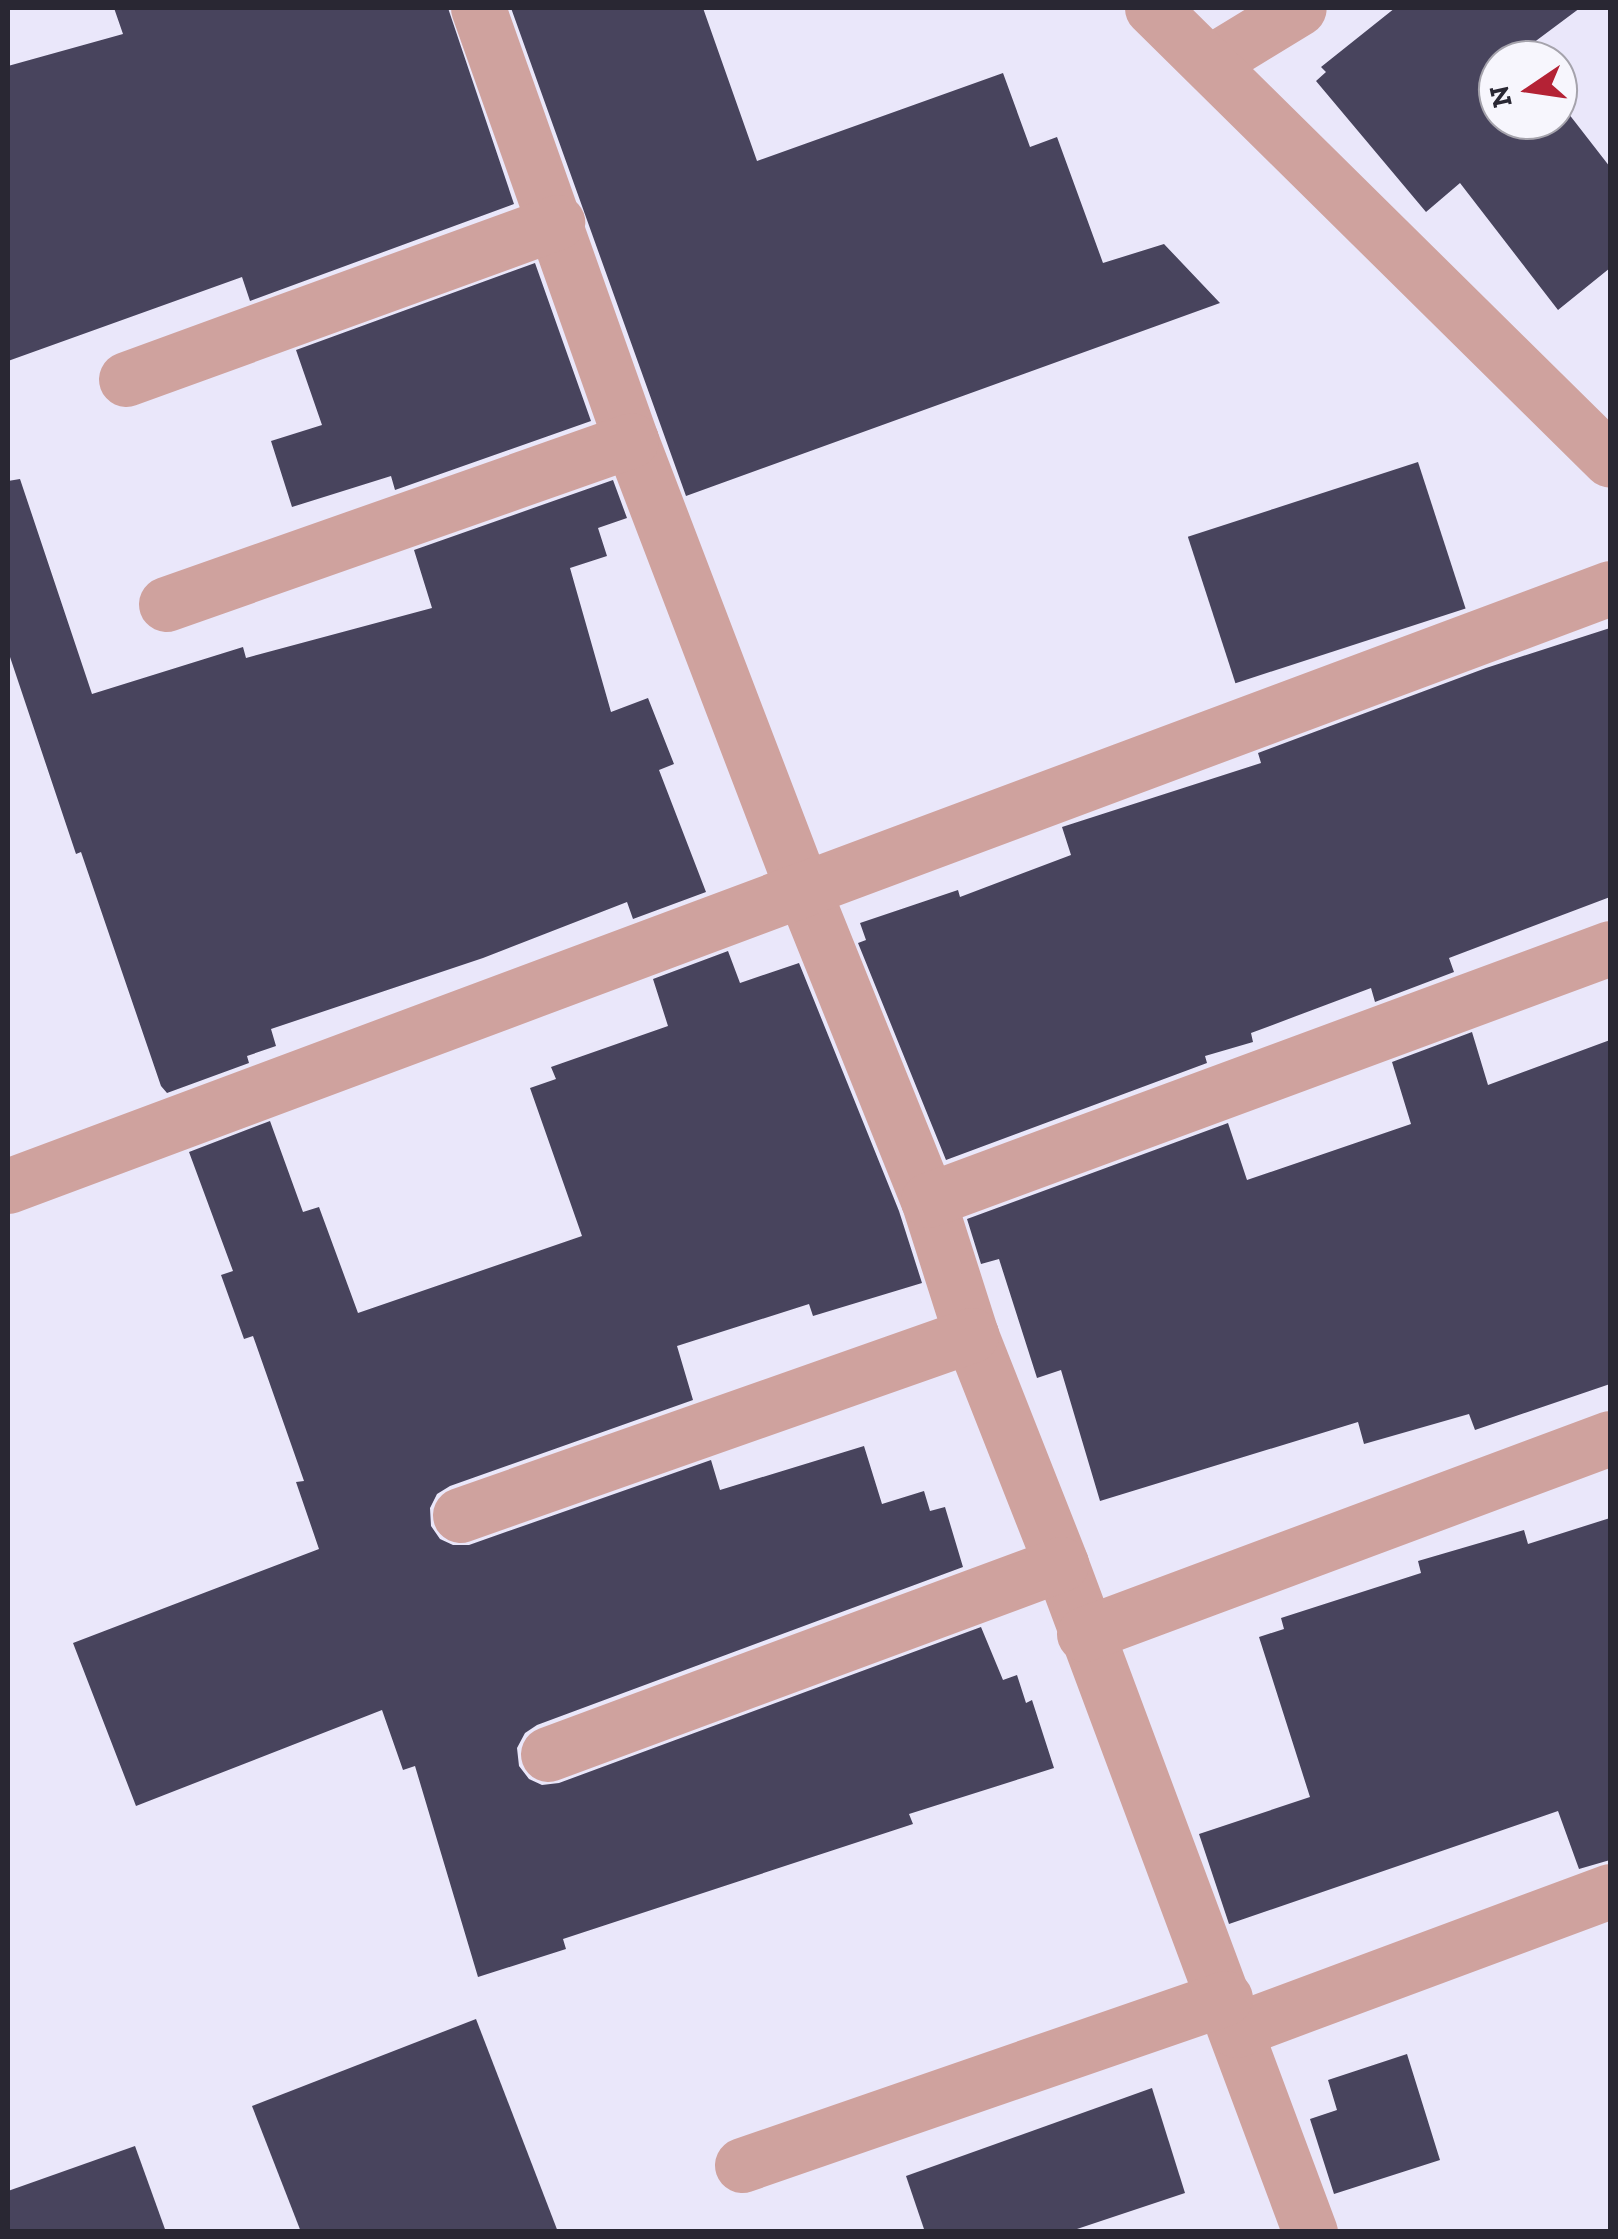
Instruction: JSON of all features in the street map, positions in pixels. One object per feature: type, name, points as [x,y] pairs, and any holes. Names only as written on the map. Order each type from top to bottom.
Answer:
[{"type":"street","points":[[478,8],[557,222],[631,440],[804,892],[928,1200],[970,1335],[1062,1564],[1084,1634],[1310,2232]]},
{"type":"street","points":[[1152,8],[1610,460]]},
{"type":"street","points":[[1209,63],[1298,8]]},
{"type":"street","points":[[126,379],[557,222]]},
{"type":"street","points":[[166,604],[631,440]]},
{"type":"street","points":[[8,1186],[1610,588]]},
{"type":"street","points":[[928,1200],[1610,948]]},
{"type":"street","points":[[460,1515],[970,1335]]},
{"type":"street","points":[[1084,1634],[1610,1438]]},
{"type":"street","points":[[548,1754],[1062,1564]]},
{"type":"street","points":[[742,2165],[1610,1892]]},
{"type":"building","points":[[114,8],[448,8],[514,204],[250,301],[242,277],[8,361],[8,66],[123,34]]},
{"type":"building","points":[[511,8],[703,8],[757,161],[1003,73],[1030,147],[1057,137],[1103,263],[1164,244],[1220,303],[686,496]]},
{"type":"building","points":[[1395,8],[1580,8],[1537,40],[1478,40],[1478,140],[1578,140],[1578,126],[1610,167],[1610,268],[1558,310],[1460,183],[1426,212],[1316,81],[1326,72],[1321,67]]},
{"type":"building","points":[[535,263],[591,421],[395,490],[391,476],[292,507],[271,441],[322,425],[296,350]]},
{"type":"building","points":[[1418,462],[1466,608],[1235,683],[1188,537]]},
{"type":"building","points":[[20,479],[92,694],[243,647],[246,658],[432,608],[414,550],[613,480],[627,518],[598,528],[607,556],[570,568],[611,712],[648,698],[674,764],[659,770],[706,892],[633,919],[627,902],[483,958],[271,1029],[276,1046],[247,1056],[249,1063],[167,1093],[161,1086],[81,852],[76,854],[8,651],[8,481]]},
{"type":"building","points":[[1610,628],[1610,897],[1449,958],[1454,972],[1375,1002],[1371,988],[1251,1033],[1253,1042],[1205,1056],[1207,1063],[946,1160],[858,943],[866,940],[860,923],[958,890],[960,897],[1071,855],[1062,827],[1261,763],[1258,753],[1486,668]]},
{"type":"building","points":[[728,951],[740,983],[799,963],[899,1211],[922,1283],[813,1316],[809,1304],[677,1346],[693,1400],[450,1486],[437,1494],[430,1508],[431,1526],[440,1539],[453,1545],[469,1545],[711,1460],[720,1490],[864,1446],[882,1504],[924,1491],[930,1511],[945,1507],[963,1567],[537,1725],[525,1733],[517,1748],[519,1766],[529,1779],[542,1785],[559,1783],[981,1627],[1003,1680],[1017,1675],[1026,1703],[1032,1700],[1054,1768],[909,1814],[913,1824],[563,1939],[566,1949],[478,1977],[415,1766],[403,1770],[382,1710],[136,1806],[73,1643],[319,1549],[296,1482],[304,1481],[253,1336],[244,1339],[221,1275],[233,1271],[189,1152],[270,1121],[303,1212],[319,1207],[358,1313],[582,1236],[530,1088],[556,1079],[551,1067],[668,1026],[653,979]]},
{"type":"building","points":[[1472,1032],[1488,1085],[1610,1040],[1610,1384],[1475,1430],[1469,1414],[1364,1444],[1358,1422],[1100,1501],[1061,1370],[1037,1378],[999,1259],[981,1264],[967,1219],[1228,1123],[1247,1180],[1411,1124],[1392,1062]]},
{"type":"building","points":[[1610,1518],[1610,1860],[1579,1869],[1558,1811],[1229,1924],[1199,1834],[1310,1797],[1259,1637],[1284,1629],[1281,1618],[1421,1573],[1418,1561],[1524,1530],[1528,1544]]},
{"type":"building","points":[[476,2019],[558,2232],[301,2232],[252,2106]]},
{"type":"building","points":[[1407,2054],[1440,2160],[1334,2194],[1310,2119],[1337,2110],[1328,2080]]},
{"type":"building","points":[[1152,2088],[1185,2193],[1068,2232],[925,2232],[906,2176]]},
{"type":"building","points":[[135,2146],[166,2232],[8,2232],[8,2191]]}]
